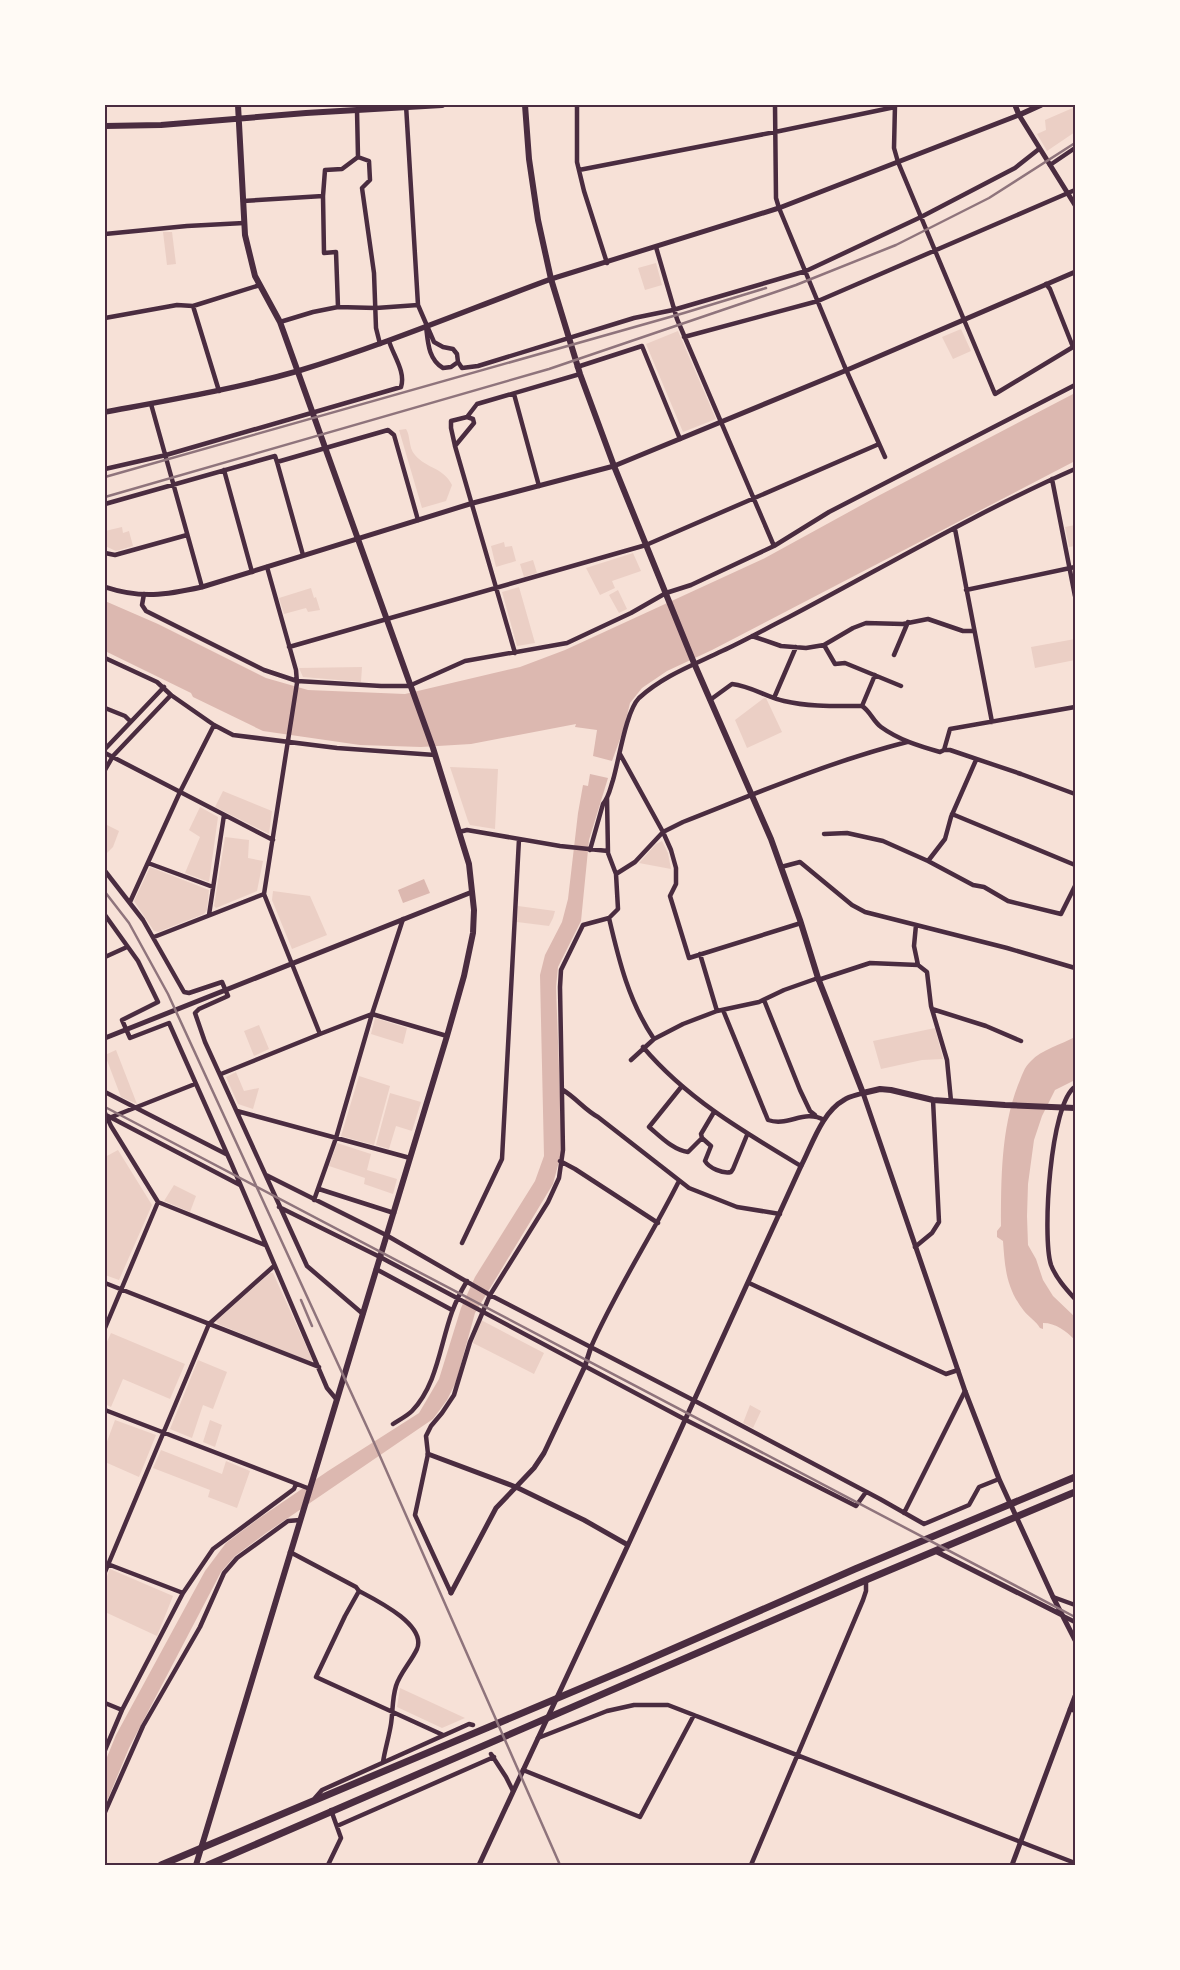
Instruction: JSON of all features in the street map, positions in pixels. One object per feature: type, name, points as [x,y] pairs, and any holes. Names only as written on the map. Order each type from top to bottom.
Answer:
[{"type":"highway","points":[[161,1865],[630,1668],[855,1569],[1075,1477]]},
{"type":"highway","points":[[208,1865],[330,1810],[1075,1492]]},
{"type":"main road","points":[[196,1865],[301,1518],[307,1487],[313,1479],[447,1036],[464,976],[473,933],[474,910],[469,864],[434,751],[280,322],[260,285],[250,259],[244,223],[238,105]]},
{"type":"main road","points":[[105,126],[161,125],[306,113],[442,105]]},
{"type":"main road","points":[[526,105],[532,187],[551,279],[580,374],[614,466],[694,663],[781,867],[818,979],[863,1094],[880,1089],[933,1100],[1005,1106],[1075,1108]]},
{"type":"main road","points":[[1015,105],[1019,115],[1040,105]]},
{"type":"main road","points":[[105,412],[219,391],[297,371],[389,341],[551,279]]},
{"type":"street","points":[[306,105],[306,113]]},
{"type":"street","points":[[577,105],[577,162],[584,191],[607,263]]},
{"type":"street","points":[[775,105],[776,198],[779,208],[885,457]]},
{"type":"street","points":[[406,106],[418,305],[434,342],[443,347],[453,349],[462,368],[468,368],[569,339],[634,318],[674,310],[806,271],[921,217],[1015,168],[1040,149]]},
{"type":"street","points":[[579,170],[775,132],[895,106],[894,148],[898,162],[995,394],[1073,347],[1050,288],[1046,284]]},
{"type":"street","points":[[357,110],[358,157]]},
{"type":"street","points":[[551,279],[779,208],[1019,115],[1075,205]]},
{"type":"street","points":[[1050,165],[1075,148]]},
{"type":"street","points":[[338,307],[336,252],[324,253],[323,196],[325,170],[342,169],[358,157]]},
{"type":"street","points":[[358,157],[369,161],[370,180],[362,188],[374,273],[376,328],[380,344]]},
{"type":"street","points":[[684,337],[818,301],[1075,190]]},
{"type":"street","points":[[243,202],[323,196]]},
{"type":"street","points":[[105,234],[187,226],[244,223]]},
{"type":"street","points":[[656,247],[674,310],[684,337],[774,546]]},
{"type":"street","points":[[105,587],[121,592],[167,594],[202,586],[473,503],[614,466],[847,370],[1075,272]]},
{"type":"street","points":[[105,318],[177,305],[193,306],[260,285]]},
{"type":"street","points":[[280,322],[338,307],[376,308],[418,305]]},
{"type":"street","points":[[193,306],[219,391]]},
{"type":"street","points":[[426,326],[428,346],[435,364],[443,368],[451,367],[458,362]]},
{"type":"street","points":[[105,469],[166,455],[401,387],[403,382],[397,359],[392,352],[389,341]]},
{"type":"street","points":[[578,367],[642,346],[680,439]]},
{"type":"street","points":[[467,417],[477,404],[580,374]]},
{"type":"street","points":[[144,594],[142,605],[146,611],[264,670],[297,682],[410,688],[465,661],[567,643],[774,546],[838,508],[1075,384]]},
{"type":"street","points":[[514,394],[539,486]]},
{"type":"street","points":[[151,404],[202,586]]},
{"type":"street","points":[[455,446],[474,422],[473,418],[467,417],[451,421],[451,428],[455,446],[515,652]]},
{"type":"street","points":[[277,462],[388,430],[393,432],[418,520]]},
{"type":"street","points":[[290,647],[646,545],[879,444]]},
{"type":"street","points":[[105,504],[275,456],[303,555]]},
{"type":"street","points":[[451,1592],[415,1515],[428,1454],[426,1436],[430,1426],[454,1396],[481,1312],[548,1202],[559,1178],[563,1150],[560,987],[562,970],[582,925],[609,918],[618,909],[616,874],[608,851],[608,798],[632,707],[655,686],[694,663],[752,636],[955,529],[1075,469]]},
{"type":"street","points":[[224,470],[252,572]]},
{"type":"street","points":[[1052,479],[1072,567],[1075,596]]},
{"type":"street","points":[[955,529],[992,722]]},
{"type":"street","points":[[105,552],[115,555],[188,535]]},
{"type":"street","points":[[266,567],[290,647],[297,682],[264,894],[320,1034]]},
{"type":"street","points":[[966,590],[1072,567]]},
{"type":"street","points":[[752,636],[781,646],[806,648],[824,645],[853,628],[866,623],[908,622],[928,619],[963,631],[974,631]]},
{"type":"street","points":[[894,655],[908,622]]},
{"type":"street","points":[[824,645],[835,664],[845,663],[901,686]]},
{"type":"street","points":[[774,698],[796,647]]},
{"type":"street","points":[[105,658],[129,668],[164,687],[171,695],[214,725],[234,736],[289,739],[336,748],[434,751]]},
{"type":"street","points":[[862,706],[875,675]]},
{"type":"street","points":[[710,700],[732,684],[782,701],[806,705],[862,706],[867,709],[879,726],[907,742],[940,752],[950,750],[1075,794]]},
{"type":"street","points":[[164,687],[130,721],[105,751],[273,840]]},
{"type":"street","points":[[105,770],[114,756],[171,695]]},
{"type":"street","points":[[944,750],[950,729],[1075,707]]},
{"type":"street","points":[[105,708],[125,716],[130,721]]},
{"type":"street","points":[[130,902],[180,792],[214,725]]},
{"type":"street","points":[[616,874],[635,862],[663,832],[750,794],[861,754],[907,742]]},
{"type":"street","points":[[620,754],[663,832],[676,868],[676,884],[670,896],[689,958],[801,923]]},
{"type":"street","points":[[928,861],[945,839],[952,814],[976,760]]},
{"type":"street","points":[[590,850],[603,804],[608,798]]},
{"type":"street","points":[[952,814],[1075,866]]},
{"type":"street","points":[[209,915],[224,815]]},
{"type":"street","points":[[459,832],[467,830],[560,846],[608,851]]},
{"type":"street","points":[[824,834],[847,833],[883,841],[928,861],[962,880],[984,887],[1008,901],[1061,914],[1075,886]]},
{"type":"street","points":[[462,1243],[502,1159],[519,839]]},
{"type":"street","points":[[781,867],[800,862],[852,905],[865,912],[1007,948],[1075,968]]},
{"type":"street","points":[[148,863],[213,887]]},
{"type":"street","points":[[105,871],[130,902],[154,937],[184,992],[189,993],[222,982],[228,996],[194,1013],[279,1207],[307,1266],[363,1314]]},
{"type":"street","points":[[105,1038],[472,892]]},
{"type":"street","points":[[154,937],[264,894]]},
{"type":"street","points":[[105,915],[138,961],[158,1002],[122,1020],[130,1038],[168,1023],[227,1154],[327,1388],[337,1400]]},
{"type":"street","points":[[314,1200],[336,1138],[372,1014],[404,918]]},
{"type":"street","points":[[609,918],[616,951],[630,995],[644,1024],[654,1039]]},
{"type":"street","points":[[916,925],[914,946],[918,965]]},
{"type":"street","points":[[105,957],[128,947]]},
{"type":"street","points":[[700,954],[717,1011]]},
{"type":"street","points":[[631,1060],[643,1047],[654,1039],[683,1024],[717,1011],[747,1006],[784,990],[870,963],[918,965],[927,972],[932,1008],[947,1060],[951,1101]]},
{"type":"street","points":[[764,1000],[800,1090],[810,1110],[814,1115],[824,1120]]},
{"type":"street","points":[[932,1008],[986,1026],[1021,1041]]},
{"type":"street","points":[[724,1010],[768,1120],[774,1122],[814,1115]]},
{"type":"street","points":[[220,1074],[372,1014],[447,1036]]},
{"type":"street","points":[[643,1047],[656,1063],[714,1112],[747,1135],[801,1166]]},
{"type":"street","points":[[106,1117],[136,1108],[195,1084]]},
{"type":"street","points":[[682,1086],[649,1127],[680,1151],[688,1152],[702,1138],[701,1134],[714,1112]]},
{"type":"street","points":[[1075,1087],[1060,1107],[1048,1186],[1048,1234],[1051,1264],[1059,1281],[1075,1299]]},
{"type":"street","points":[[563,1090],[577,1099],[587,1111],[598,1117],[689,1188],[738,1207],[780,1214]]},
{"type":"street","points":[[105,1092],[227,1154]]},
{"type":"street","points":[[479,1865],[686,1420],[801,1166],[824,1120],[835,1106],[845,1099],[863,1094],[965,1391],[998,1479],[1075,1640]]},
{"type":"street","points":[[915,1247],[932,1232],[939,1222],[933,1100]]},
{"type":"street","points":[[237,1111],[410,1158]]},
{"type":"street","points":[[106,1117],[240,1185]]},
{"type":"street","points":[[106,1117],[158,1202],[265,1245]]},
{"type":"street","points":[[702,1138],[711,1146],[705,1161],[708,1165],[726,1173],[731,1172],[734,1168],[747,1135]]},
{"type":"street","points":[[560,1161],[575,1168],[658,1223]]},
{"type":"street","points":[[266,1175],[386,1235],[490,1295],[695,1400],[924,1524],[969,1505],[979,1487],[998,1479]]},
{"type":"street","points":[[451,1592],[490,1516],[534,1468],[544,1453],[584,1366],[604,1315],[658,1223],[679,1181]]},
{"type":"street","points":[[319,1189],[394,1212]]},
{"type":"street","points":[[105,1328],[158,1202]]},
{"type":"street","points":[[279,1207],[458,1298],[686,1420],[856,1506],[866,1492]]},
{"type":"street","points":[[105,1572],[209,1324],[274,1266]]},
{"type":"street","points":[[376,1269],[452,1310]]},
{"type":"street","points":[[393,1424],[419,1403],[430,1383],[444,1343],[452,1310],[467,1281]]},
{"type":"street","points":[[105,1282],[319,1367]]},
{"type":"street","points":[[749,1283],[946,1374],[958,1370]]},
{"type":"street","points":[[904,1513],[965,1391]]},
{"type":"street","points":[[105,1410],[307,1487]]},
{"type":"street","points":[[428,1454],[516,1487],[584,1520],[628,1545]]},
{"type":"street","points":[[105,1750],[122,1710],[183,1593],[213,1548],[294,1489],[296,1484]]},
{"type":"street","points":[[105,1812],[143,1726],[200,1626],[224,1573],[236,1558],[288,1520],[301,1518]]},
{"type":"street","points":[[935,1551],[1075,1622]]},
{"type":"street","points":[[290,1552],[356,1587],[359,1591],[391,1609],[417,1635],[419,1642],[416,1650],[396,1685],[392,1699],[392,1711],[383,1762]]},
{"type":"street","points":[[107,1564],[183,1593]]},
{"type":"street","points":[[758,1865],[752,1864],[796,1754],[863,1600],[866,1591],[866,1580]]},
{"type":"street","points":[[359,1591],[316,1677],[443,1735]]},
{"type":"street","points":[[1053,1597],[1075,1605]]},
{"type":"street","points":[[1012,1865],[1073,1710],[1075,1696]]},
{"type":"street","points":[[105,1703],[122,1710]]},
{"type":"street","points":[[538,1738],[607,1711],[634,1705],[668,1705],[1075,1863]]},
{"type":"street","points":[[523,1770],[640,1816],[694,1715]]},
{"type":"street","points":[[311,1803],[322,1790],[443,1735],[469,1724],[473,1725]]},
{"type":"street","points":[[337,1826],[493,1755],[513,1791]]},
{"type":"street","points":[[328,1865],[341,1838],[330,1810]]},
{"type":"shaded area","points":[[1075,107],[1075,132],[1047,151],[1037,134],[1046,130],[1045,120]]},
{"type":"shaded area","points":[[163,232],[172,232],[176,264],[167,265]]},
{"type":"shaded area","points":[[656,263],[662,285],[645,290],[638,268]]},
{"type":"shaded area","points":[[961,329],[971,351],[953,359],[942,337]]},
{"type":"shaded area","points":[[678,331],[716,419],[683,432],[646,344]]},
{"type":"shaded area","points":[[1075,393],[1075,461],[712,650],[667,671],[642,688],[630,703],[624,728],[612,761],[593,756],[597,730],[575,727],[576,724],[471,744],[421,747],[360,745],[263,731],[105,651],[105,601],[158,624],[266,678],[308,690],[405,694],[520,667],[565,650],[765,558],[878,496]]},
{"type":"shaded area","points":[[406,429],[411,449],[415,455],[420,460],[440,471],[452,485],[446,501],[422,508],[399,430]]},
{"type":"shaded area","points":[[1075,525],[1075,546],[1069,547],[1065,527]]},
{"type":"shaded area","points":[[122,527],[123,533],[129,531],[133,546],[116,551],[105,546],[105,531]]},
{"type":"shaded area","points":[[504,542],[505,547],[512,546],[516,561],[496,567],[491,546]]},
{"type":"shaded area","points":[[633,553],[641,571],[612,581],[615,588],[600,595],[586,568]]},
{"type":"shaded area","points":[[533,560],[537,573],[524,577],[520,564]]},
{"type":"shaded area","points":[[519,587],[535,643],[517,646],[502,592]]},
{"type":"shaded area","points":[[311,588],[320,610],[308,612],[306,608],[284,614],[279,598]]},
{"type":"shaded area","points":[[618,590],[627,609],[619,613],[609,595]]},
{"type":"shaded area","points":[[1075,639],[1075,660],[1035,668],[1031,647]]},
{"type":"shaded area","points":[[362,667],[361,682],[303,677],[299,668]]},
{"type":"shaded area","points":[[766,698],[782,732],[747,748],[735,720]]},
{"type":"shaded area","points":[[450,767],[498,769],[495,829],[470,825]]},
{"type":"shaded area","points":[[590,774],[608,778],[589,840],[581,921],[558,967],[556,987],[562,1150],[553,1184],[475,1313],[456,1382],[447,1400],[433,1419],[266,1533],[235,1556],[221,1572],[129,1748],[105,1806],[105,1762],[116,1735],[205,1571],[226,1543],[258,1519],[328,1471],[419,1413],[439,1379],[461,1308],[475,1277],[535,1181],[544,1156],[540,975],[545,955],[562,922],[568,899],[578,813],[583,785],[588,786]]},
{"type":"shaded area","points":[[223,791],[272,811],[269,834],[215,807]]},
{"type":"shaded area","points":[[200,807],[218,817],[209,882],[185,873],[200,837],[189,830]]},
{"type":"shaded area","points":[[105,824],[119,831],[113,847],[105,855]]},
{"type":"shaded area","points":[[225,837],[249,840],[248,858],[263,861],[257,891],[216,908],[214,906]]},
{"type":"shaded area","points":[[662,841],[668,853],[671,869],[639,863],[656,844]]},
{"type":"shaded area","points":[[150,867],[209,890],[207,910],[204,914],[158,932],[154,931],[134,901]]},
{"type":"shaded area","points":[[424,879],[430,893],[403,903],[398,890]]},
{"type":"shaded area","points":[[273,891],[310,896],[327,935],[292,949],[272,900]]},
{"type":"shaded area","points":[[518,906],[555,911],[549,926],[517,922]]},
{"type":"shaded area","points":[[375,1018],[407,1028],[403,1044],[371,1034]]},
{"type":"shaded area","points":[[259,1025],[269,1049],[254,1056],[244,1031]]},
{"type":"shaded area","points":[[935,1028],[943,1059],[922,1060],[881,1069],[873,1041]]},
{"type":"shaded area","points":[[1075,1037],[1075,1080],[1055,1090],[1042,1116],[1034,1140],[1028,1184],[1027,1216],[1028,1245],[1036,1259],[1043,1280],[1053,1296],[1075,1317],[1075,1340],[1052,1324],[1043,1323],[1043,1329],[1040,1328],[1024,1311],[1013,1294],[1007,1278],[1003,1241],[997,1237],[997,1231],[1001,1226],[1005,1137],[1012,1102],[1023,1072],[1035,1057]]},
{"type":"shaded area","points":[[116,1050],[137,1104],[121,1097],[105,1055]]},
{"type":"shaded area","points":[[236,1072],[244,1091],[259,1088],[253,1109],[238,1104],[226,1077]]},
{"type":"shaded area","points":[[359,1076],[390,1086],[374,1145],[341,1136]]},
{"type":"shaded area","points":[[390,1093],[421,1102],[412,1131],[396,1126],[389,1149],[376,1145]]},
{"type":"shaded area","points":[[337,1143],[371,1154],[367,1170],[397,1179],[393,1194],[364,1184],[365,1178],[329,1166]]},
{"type":"shaded area","points":[[118,1150],[152,1205],[119,1280],[105,1275],[105,1157]]},
{"type":"shaded area","points":[[174,1185],[196,1196],[190,1212],[164,1201]]},
{"type":"shaded area","points":[[270,1273],[273,1273],[313,1361],[311,1362],[218,1324],[216,1321]]},
{"type":"shaded area","points":[[481,1320],[544,1353],[534,1374],[473,1343]]},
{"type":"shaded area","points":[[111,1333],[185,1364],[170,1399],[123,1379],[111,1407],[105,1404],[105,1346]]},
{"type":"shaded area","points":[[198,1360],[227,1372],[213,1409],[203,1405],[192,1438],[170,1429]]},
{"type":"shaded area","points":[[750,1405],[761,1411],[753,1428],[743,1423]]},
{"type":"shaded area","points":[[115,1420],[156,1435],[139,1477],[105,1462],[105,1447]]},
{"type":"shaded area","points":[[210,1420],[222,1425],[215,1447],[203,1442]]},
{"type":"shaded area","points":[[161,1450],[222,1474],[226,1461],[250,1471],[237,1508],[208,1497],[210,1490],[153,1468]]},
{"type":"shaded area","points":[[110,1569],[173,1596],[157,1636],[105,1612],[105,1581]]},
{"type":"shaded area","points":[[400,1688],[465,1718],[442,1728],[397,1707]]},
{"type":"railway","points":[[105,497],[549,369],[796,285],[896,245],[989,198],[1075,143]]},
{"type":"railway","points":[[105,477],[766,288]]},
{"type":"railway","points":[[105,892],[129,923],[168,994],[372,1438],[560,1865]]},
{"type":"railway","points":[[105,1107],[1075,1617]]},
{"type":"railway","points":[[301,1300],[312,1326]]}]
